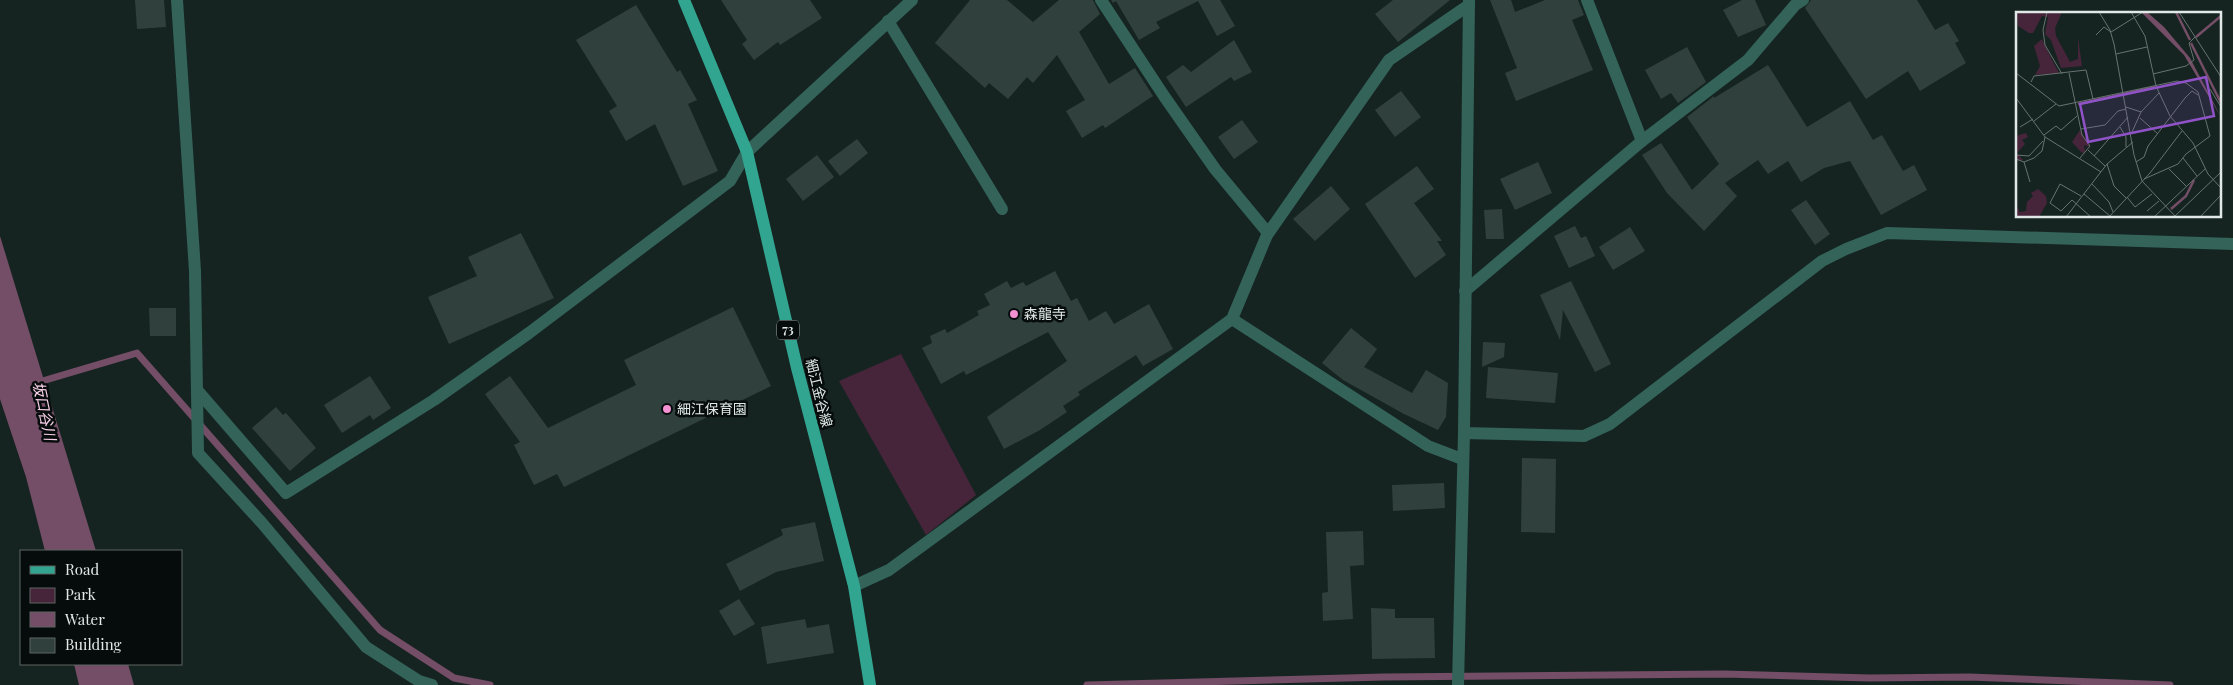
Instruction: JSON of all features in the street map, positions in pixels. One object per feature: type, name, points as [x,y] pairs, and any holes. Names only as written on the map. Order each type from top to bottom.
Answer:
[{"type":"main road","name":"細江金谷線","points":[[684,0],[747,152],[796,368],[854,586],[870,685]]},
{"type":"street","points":[[177,0],[195,271],[198,453],[262,523],[366,647],[419,681],[432,685]]},
{"type":"street","points":[[197,396],[286,493],[434,400],[529,333],[730,181],[747,152],[912,0]]},
{"type":"street","points":[[1100,0],[1215,168],[1268,233]]},
{"type":"street","points":[[1587,0],[1642,141]]},
{"type":"street","points":[[1465,291],[1642,141],[1748,60],[1795,5],[1803,0]]},
{"type":"street","points":[[854,586],[889,570],[1232,319],[1268,233],[1389,60],[1469,2]]},
{"type":"street","points":[[1458,685],[1464,433],[1469,2]]},
{"type":"street","points":[[888,21],[1002,209]]},
{"type":"street","points":[[1464,433],[1584,436],[1610,424],[1822,261],[1846,248],[1888,233],[2233,244]]},
{"type":"street","points":[[1232,319],[1428,446],[1462,460]]},
{"type":"green space","points":[[901,354],[976,495],[926,535],[839,381]]},
{"type":"water","name":"坂口谷川","points":[[0,236],[96,550],[45,550],[26,477],[0,399]]},
{"type":"water","points":[[74,665],[128,665],[134,685],[79,685]]},
{"type":"building","points":[[135,0],[164,0],[166,27],[137,29]]},
{"type":"building","points":[[721,0],[810,0],[822,18],[780,45],[778,42],[754,60],[742,44],[747,40]]},
{"type":"building","points":[[970,0],[1007,0],[1033,22],[1059,0],[1093,0],[1100,14],[1079,32],[1109,84],[1135,68],[1153,96],[1105,128],[1103,125],[1082,138],[1066,111],[1085,100],[1057,55],[1033,83],[1027,77],[1008,99],[989,83],[985,88],[935,43]]},
{"type":"building","points":[[1111,0],[1220,0],[1235,26],[1217,36],[1198,1],[1156,22],[1160,28],[1139,40],[1116,1],[1113,3]]},
{"type":"building","points":[[1393,0],[1450,0],[1398,42],[1375,14]]},
{"type":"building","points":[[1490,0],[1511,0],[1515,12],[1545,0],[1578,0],[1584,15],[1572,20],[1593,70],[1516,101],[1505,73],[1517,68]]},
{"type":"building","points":[[1742,0],[1755,0],[1766,25],[1738,37],[1723,10]]},
{"type":"building","points":[[1811,0],[1917,0],[1935,30],[1948,23],[1959,41],[1955,43],[1966,63],[1920,91],[1908,71],[1866,99],[1805,8]]},
{"type":"building","points":[[636,5],[677,72],[680,70],[697,100],[688,104],[718,171],[683,186],[655,124],[626,141],[609,111],[617,106],[576,40]]},
{"type":"building","points":[[1234,40],[1252,72],[1234,81],[1231,77],[1186,107],[1166,77],[1183,65],[1191,72]]},
{"type":"building","points":[[1687,47],[1706,82],[1678,103],[1671,93],[1661,99],[1645,70]]},
{"type":"building","points":[[1768,65],[1807,127],[1850,101],[1873,140],[1882,135],[1903,171],[1914,165],[1927,190],[1881,215],[1850,161],[1824,168],[1801,182],[1788,161],[1768,174],[1758,160],[1725,183],[1737,196],[1704,231],[1667,193],[1642,155],[1661,143],[1692,190],[1719,164],[1687,117],[1714,96],[1714,98]]},
{"type":"building","points":[[1401,91],[1421,117],[1395,137],[1375,110]]},
{"type":"building","points":[[1242,120],[1258,142],[1234,159],[1218,137]]},
{"type":"building","points":[[857,139],[868,153],[840,176],[828,161]]},
{"type":"building","points":[[817,155],[834,177],[803,201],[786,179]]},
{"type":"building","points":[[1538,162],[1552,193],[1515,210],[1500,179]]},
{"type":"building","points":[[1417,166],[1434,189],[1414,203],[1442,241],[1437,241],[1446,255],[1415,278],[1365,204]]},
{"type":"building","points":[[1331,186],[1350,209],[1315,241],[1293,219]]},
{"type":"building","points":[[1806,200],[1830,234],[1815,245],[1791,210]]},
{"type":"building","points":[[1502,209],[1504,239],[1486,239],[1484,210]]},
{"type":"building","points":[[1575,226],[1581,238],[1586,236],[1595,256],[1569,268],[1554,236]]},
{"type":"building","points":[[1630,227],[1645,251],[1613,270],[1599,247]]},
{"type":"building","points":[[521,233],[554,298],[449,344],[428,297],[477,276],[468,257]]},
{"type":"building","points":[[1055,271],[1071,301],[1077,298],[1089,321],[1106,311],[1114,324],[1149,304],[1173,349],[1143,366],[1136,355],[1078,392],[1080,395],[1063,406],[1067,412],[1040,430],[1004,449],[987,417],[1067,361],[1048,332],[966,375],[964,371],[941,384],[922,348],[932,343],[930,336],[945,329],[947,333],[979,315],[977,311],[990,305],[984,294],[1007,281],[1011,288],[1023,282],[1026,286]]},
{"type":"building","points":[[1571,281],[1611,364],[1595,372],[1563,310],[1560,340],[1540,295]]},
{"type":"building","points":[[733,307],[771,386],[564,487],[557,474],[534,485],[514,445],[520,442],[485,394],[510,376],[548,428],[636,385],[624,360]]},
{"type":"building","points":[[149,308],[176,308],[176,336],[150,336]]},
{"type":"building","points":[[1351,328],[1377,349],[1364,367],[1412,393],[1426,370],[1448,383],[1446,417],[1438,430],[1404,414],[1343,380],[1322,363]]},
{"type":"building","points":[[1483,342],[1505,343],[1504,357],[1482,367]]},
{"type":"building","points":[[1488,367],[1558,373],[1555,403],[1486,398]]},
{"type":"building","points":[[370,376],[391,408],[373,420],[370,415],[342,433],[324,405]]},
{"type":"building","points":[[276,407],[283,415],[286,413],[316,448],[290,471],[252,428]]},
{"type":"building","points":[[1522,458],[1556,459],[1555,533],[1521,532]]},
{"type":"building","points":[[1444,483],[1445,508],[1393,511],[1392,485]]},
{"type":"building","points":[[815,522],[824,561],[776,572],[740,591],[726,564],[783,535],[781,529]]},
{"type":"building","points":[[1363,531],[1364,565],[1350,566],[1353,619],[1323,621],[1322,593],[1328,592],[1326,532]]},
{"type":"building","points":[[739,599],[755,624],[734,636],[719,611]]},
{"type":"building","points":[[1371,608],[1395,609],[1395,618],[1434,618],[1435,658],[1372,659]]},
{"type":"building","points":[[805,619],[807,628],[829,624],[834,653],[767,664],[761,627]]},
{"type":"waterway","name":"坂口谷川","points":[[39,382],[137,353],[380,630],[454,678],[490,685]]},
{"type":"waterway","points":[[1087,685],[1384,677],[1724,674],[1870,678],[1969,677],[2170,685]]},
{"type":"place","name":"森龍寺","points":[[1014,314]]},
{"type":"place","name":"細江保育園","points":[[667,409]]}]
